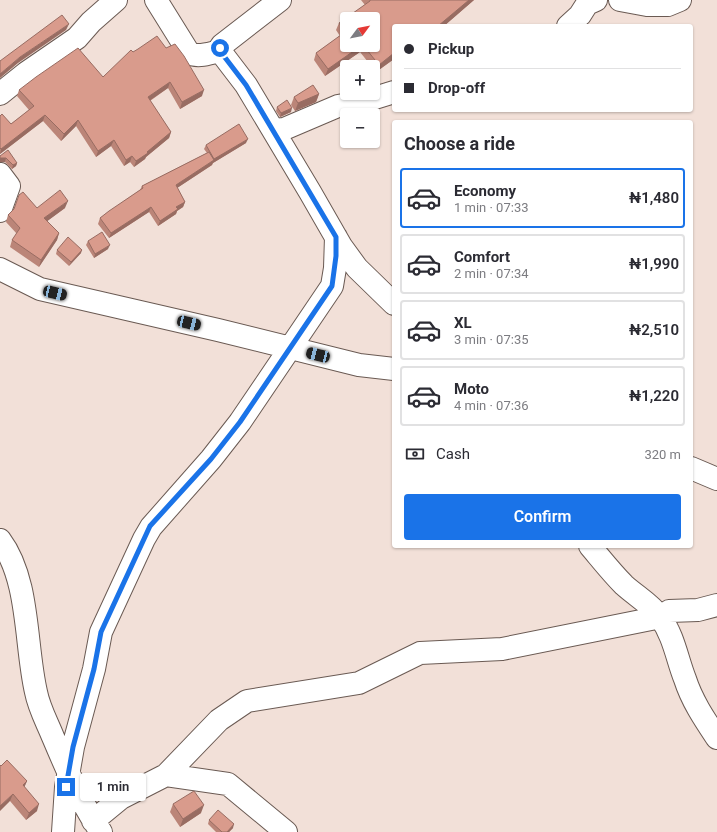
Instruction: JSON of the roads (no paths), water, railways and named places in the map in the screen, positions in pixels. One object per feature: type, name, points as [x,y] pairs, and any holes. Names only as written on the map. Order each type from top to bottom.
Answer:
[{"type":"street","points":[[0,94],[77,38],[91,22],[116,0]]},
{"type":"street","points":[[156,0],[189,53],[193,56],[198,56],[220,51]]},
{"type":"street","points":[[220,51],[222,44],[280,0]]},
{"type":"street","points":[[570,24],[580,15],[587,4],[596,0]]},
{"type":"street","points":[[620,0],[647,5],[668,5],[680,0]]},
{"type":"street","points":[[220,51],[246,85],[274,130],[340,246],[357,268],[392,302]]},
{"type":"street","points":[[274,130],[284,130],[338,106],[392,93]]},
{"type":"street","points":[[0,174],[8,186],[0,211]]},
{"type":"street","points":[[63,832],[66,787],[73,747],[94,669],[101,632],[150,526],[211,459],[240,422],[332,286],[336,256],[336,237]]},
{"type":"street","points":[[0,269],[40,289],[359,365],[392,369]]},
{"type":"street","points":[[693,469],[717,479]]},
{"type":"street","points":[[0,540],[10,556],[17,572],[25,613],[36,692],[42,713],[69,774],[97,827],[121,798],[166,775],[219,720],[247,701],[359,684],[420,653],[502,649],[660,617],[669,611],[698,610],[717,605]]},
{"type":"street","points":[[592,548],[625,585],[640,597],[660,617],[675,647],[693,700],[717,738]]},
{"type":"street","points":[[166,775],[228,784],[286,832]]}]
